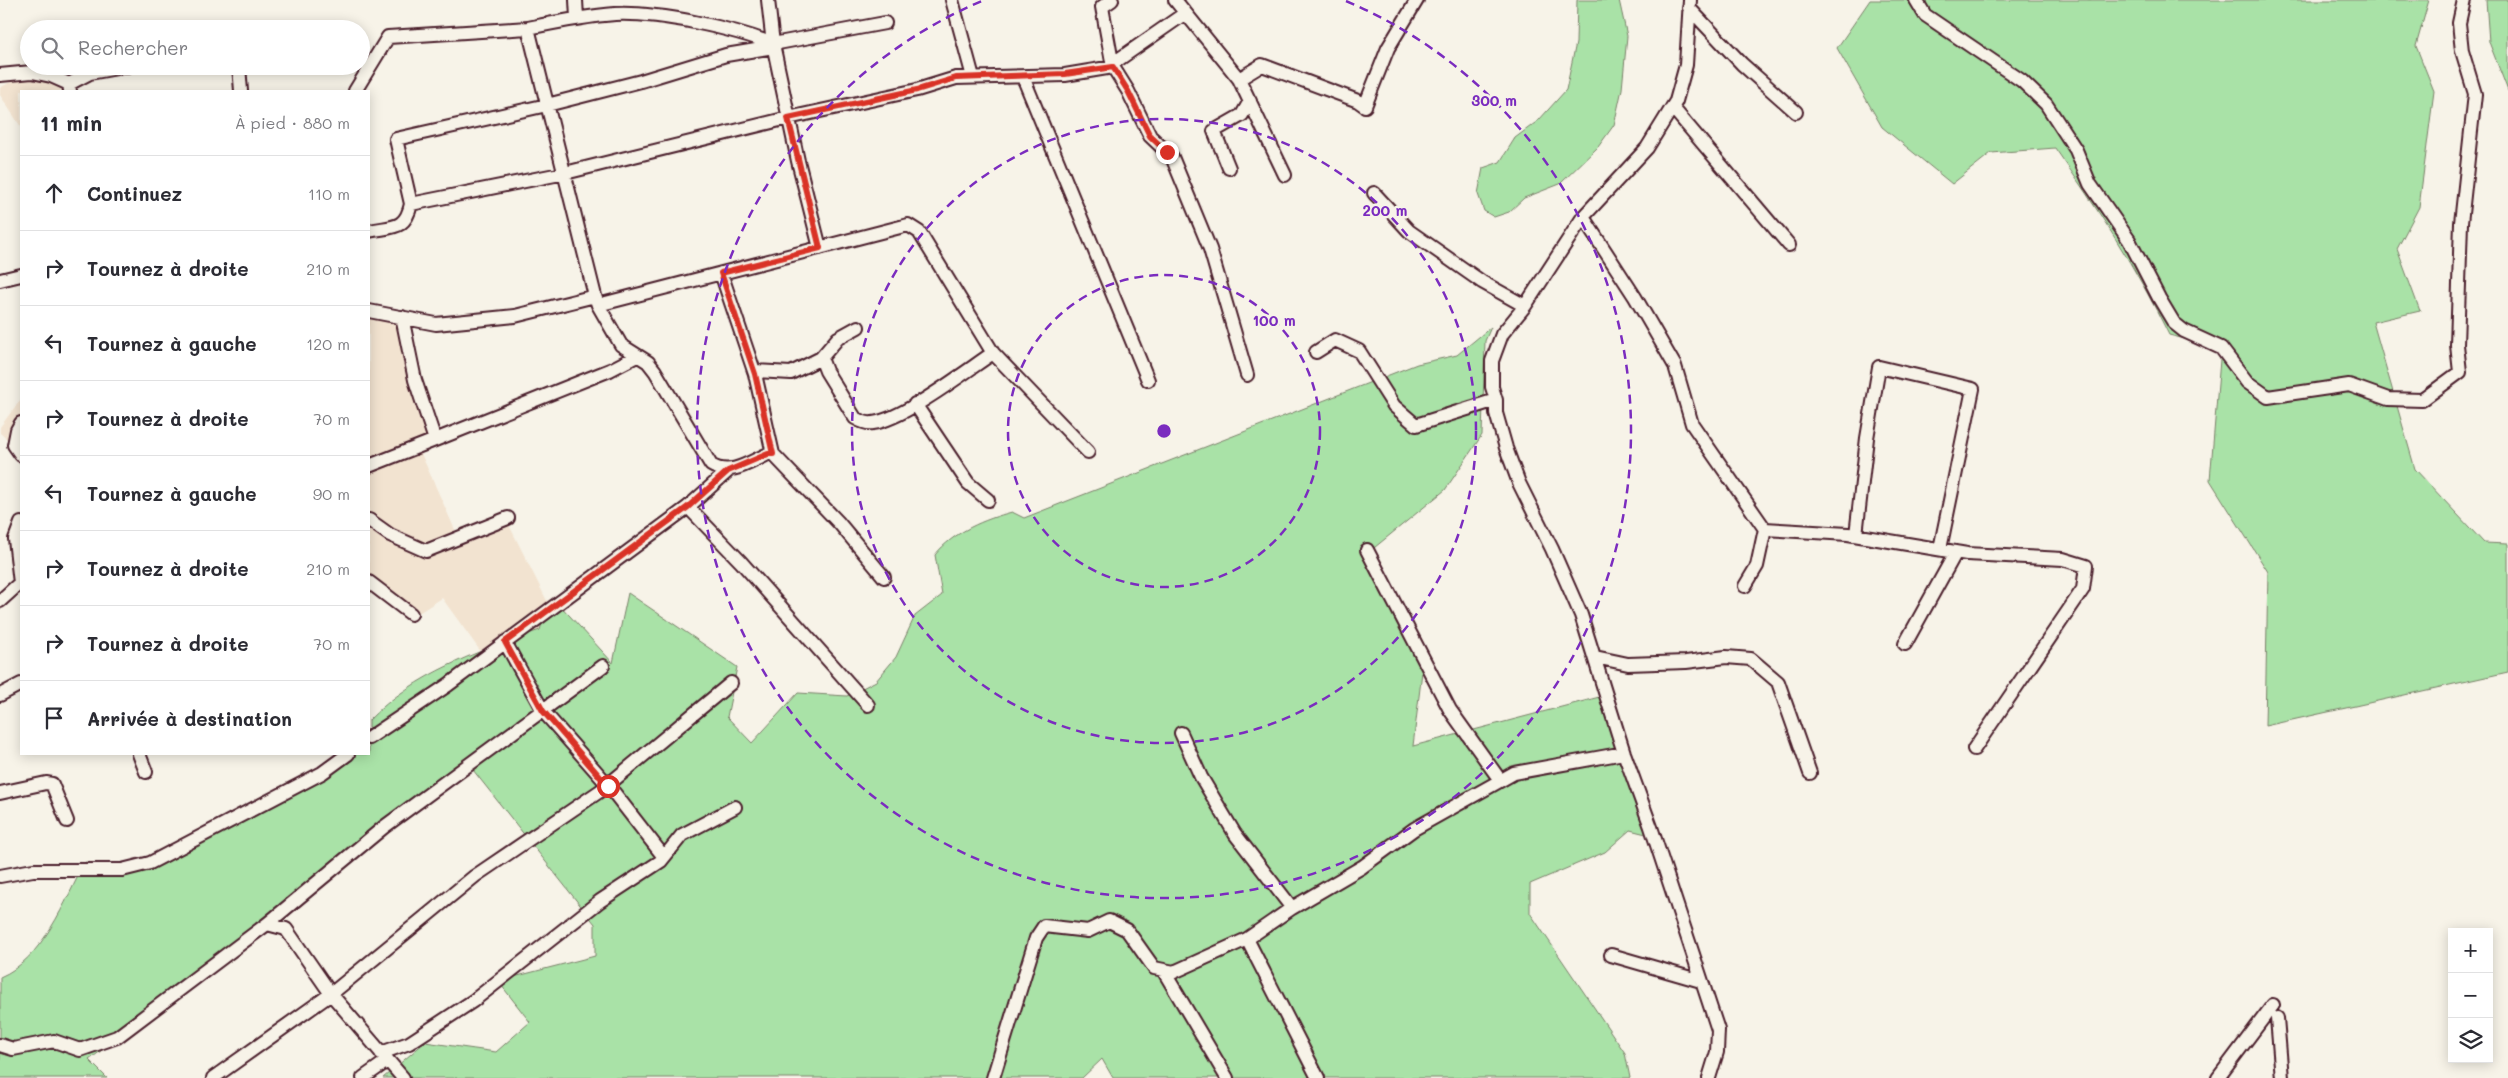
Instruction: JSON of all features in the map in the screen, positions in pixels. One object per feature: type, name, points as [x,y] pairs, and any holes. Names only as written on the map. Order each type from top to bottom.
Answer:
[{"type":"street","points":[[576,0],[577,18]]},
{"type":"street","points":[[768,0],[774,45],[788,118],[820,248]]},
{"type":"street","points":[[952,0],[974,77]]},
{"type":"street","points":[[1112,0],[1102,6],[1113,67],[1128,91],[1150,136],[1172,157],[1210,249],[1247,374]]},
{"type":"street","points":[[1174,0],[1239,79],[1285,175]]},
{"type":"street","points":[[1239,79],[1262,65],[1358,101],[1365,106],[1388,48],[1417,0]]},
{"type":"street","points":[[1916,0],[1926,15],[2022,81],[2046,104],[2076,150],[2090,184],[2129,240],[2174,323],[2184,331],[2221,348],[2247,382],[2268,397],[2349,385],[2388,399],[2422,400],[2460,372],[2457,345],[2461,223],[2475,94],[2462,50],[2459,23],[2464,0]]},
{"type":"street","points":[[1690,4],[1686,65],[1682,82],[1672,107],[1647,148],[1620,180],[1583,217],[1525,306],[1502,334],[1492,362],[1492,387],[1496,400],[1496,413],[1519,483],[1552,549],[1581,615],[1624,753],[1651,827],[1718,1030],[1717,1052],[1710,1078]]},
{"type":"street","points":[[1690,4],[1742,64],[1796,112]]},
{"type":"street","points":[[370,66],[388,37],[528,28],[577,18],[617,14],[684,21],[754,36],[774,45]]},
{"type":"street","points":[[1113,67],[1115,62],[1184,14]]},
{"type":"street","points":[[370,231],[403,224],[408,218],[411,204],[395,140],[547,105],[726,55],[885,23]]},
{"type":"street","points":[[528,28],[596,300],[621,345],[648,362],[655,370],[711,465],[719,470],[728,471]]},
{"type":"street","points":[[411,204],[565,173],[788,118],[917,90],[956,78],[1023,77],[1065,74],[1113,67]]},
{"type":"street","points":[[0,75],[20,73]]},
{"type":"street","points":[[46,75],[70,88],[87,75]]},
{"type":"street","points":[[240,75],[241,90]]},
{"type":"street","points":[[356,90],[365,75]]},
{"type":"street","points":[[1023,77],[1148,380]]},
{"type":"street","points":[[1229,168],[1214,131],[1242,115],[1250,101]]},
{"type":"street","points":[[1672,107],[1789,245]]},
{"type":"street","points":[[1374,194],[1408,231],[1482,282],[1525,306]]},
{"type":"street","points":[[1583,217],[1635,297],[1676,366],[1692,424],[1765,529],[1757,566],[1745,586]]},
{"type":"street","points":[[370,311],[429,324],[515,316],[721,273],[908,225],[915,227],[993,353],[1088,452]]},
{"type":"street","points":[[721,273],[754,370],[773,454],[839,522],[884,577]]},
{"type":"street","points":[[0,280],[20,274]]},
{"type":"street","points":[[402,317],[415,380],[435,440]]},
{"type":"street","points":[[754,370],[791,373],[821,358],[838,338],[858,327]]},
{"type":"street","points":[[1316,352],[1336,340],[1359,350],[1394,406],[1416,425],[1496,400]]},
{"type":"street","points":[[821,358],[826,371],[855,418],[863,422],[873,423],[915,404],[993,353]]},
{"type":"street","points":[[370,466],[601,374],[637,356]]},
{"type":"street","points":[[1856,535],[1866,438],[1879,367],[1973,389],[1940,549]]},
{"type":"street","points":[[915,404],[968,483],[988,500]]},
{"type":"street","points":[[20,425],[14,445],[20,454]]},
{"type":"street","points":[[370,737],[448,685],[688,507],[728,471],[768,454],[773,454]]},
{"type":"street","points":[[688,507],[741,562],[868,705]]},
{"type":"street","points":[[370,521],[390,535],[426,551],[508,518]]},
{"type":"street","points":[[0,601],[20,582],[15,538],[20,526]]},
{"type":"street","points":[[1765,529],[1856,535],[1956,552],[2063,559],[2086,566],[2083,589],[1974,749]]},
{"type":"street","points":[[1367,550],[1450,710],[1500,780]]},
{"type":"street","points":[[1905,644],[1956,552]]},
{"type":"street","points":[[370,583],[411,614]]},
{"type":"street","points":[[505,642],[543,711],[608,786],[664,857]]},
{"type":"street","points":[[1595,657],[1628,664],[1686,662],[1726,657],[1751,659],[1778,682],[1810,773]]},
{"type":"street","points":[[0,1045],[13,1049],[54,1041],[80,1050],[117,1037],[266,924],[384,827],[603,666]]},
{"type":"street","points":[[213,1078],[331,994],[475,876],[608,786],[731,683]]},
{"type":"street","points":[[0,695],[20,685]]},
{"type":"street","points":[[1181,733],[1202,777],[1235,834],[1292,908]]},
{"type":"street","points":[[993,1078],[1036,938],[1044,926],[1088,931],[1109,921],[1127,930],[1154,968],[1174,972],[1247,940],[1292,908],[1362,868],[1414,829],[1514,773],[1624,753]]},
{"type":"street","points":[[139,755],[146,772]]},
{"type":"street","points":[[0,876],[33,870],[122,870],[150,863],[322,773],[347,755]]},
{"type":"street","points":[[0,793],[46,783],[52,784],[67,821]]},
{"type":"street","points":[[363,1078],[384,1057],[473,1001],[600,901],[664,857],[682,835],[735,807]]},
{"type":"street","points":[[266,924],[286,929],[331,994],[403,1078]]},
{"type":"street","points":[[1247,940],[1318,1078]]},
{"type":"street","points":[[1611,955],[1702,981]]},
{"type":"street","points":[[1162,970],[1227,1078]]},
{"type":"street","points":[[2218,1078],[2275,1012],[2282,1078]]},
{"type":"shaded area","points":[[21,76],[47,77],[66,90],[20,90],[20,125],[0,95],[0,88]]},
{"type":"shaded area","points":[[370,311],[402,317],[435,440],[418,447],[456,532],[503,513],[548,603],[540,630],[481,652],[442,598],[414,616],[370,585]]},
{"type":"shaded area","points":[[20,400],[20,451],[0,433],[0,427]]},
{"type":"green space","points":[[1577,0],[1619,0],[1627,36],[1622,89],[1614,125],[1598,147],[1560,184],[1524,198],[1509,212],[1494,217],[1484,211],[1478,194],[1483,168],[1500,162],[1515,138],[1539,120],[1566,90],[1576,43]]},
{"type":"green space","points":[[1870,0],[2429,0],[2416,46],[2434,91],[2419,207],[2397,249],[2420,311],[2373,322],[2415,469],[2484,543],[2508,544],[2508,672],[2265,726],[2268,572],[2210,480],[2221,348],[2169,335],[2144,286],[2116,239],[2055,148],[1991,153],[1952,184],[1882,127],[1837,48]]},
{"type":"green space","points":[[2486,0],[2508,0],[2508,91],[2489,42]]},
{"type":"green space","points":[[1491,327],[1485,341],[1482,435],[1445,490],[1369,552],[1424,655],[1413,746],[1607,695],[1646,834],[1630,830],[1605,852],[1530,884],[1530,913],[1625,1053],[1630,1078],[1113,1078],[1102,1059],[1082,1078],[383,1078],[425,1042],[496,1052],[530,1022],[498,981],[595,956],[595,924],[473,770],[438,786],[298,900],[89,1060],[107,1078],[0,1078],[0,977],[29,957],[41,943],[61,911],[85,862],[118,866],[156,856],[334,764],[340,755],[370,755],[370,719],[387,704],[406,689],[449,665],[494,646],[540,630],[548,603],[558,603],[613,663],[628,593],[737,667],[727,717],[752,743],[798,693],[847,696],[876,681],[896,657],[915,616],[942,595],[935,555],[960,533],[991,518],[1012,512],[1024,518],[1417,364],[1457,355]]},
{"type":"route","points":[[608,786],[543,711],[505,642],[688,507],[728,471],[768,454],[773,454],[755,374],[721,273],[820,248],[788,118],[917,90],[956,78],[1023,77],[1065,74],[1113,67],[1128,91],[1150,136],[1167,152]]}]
